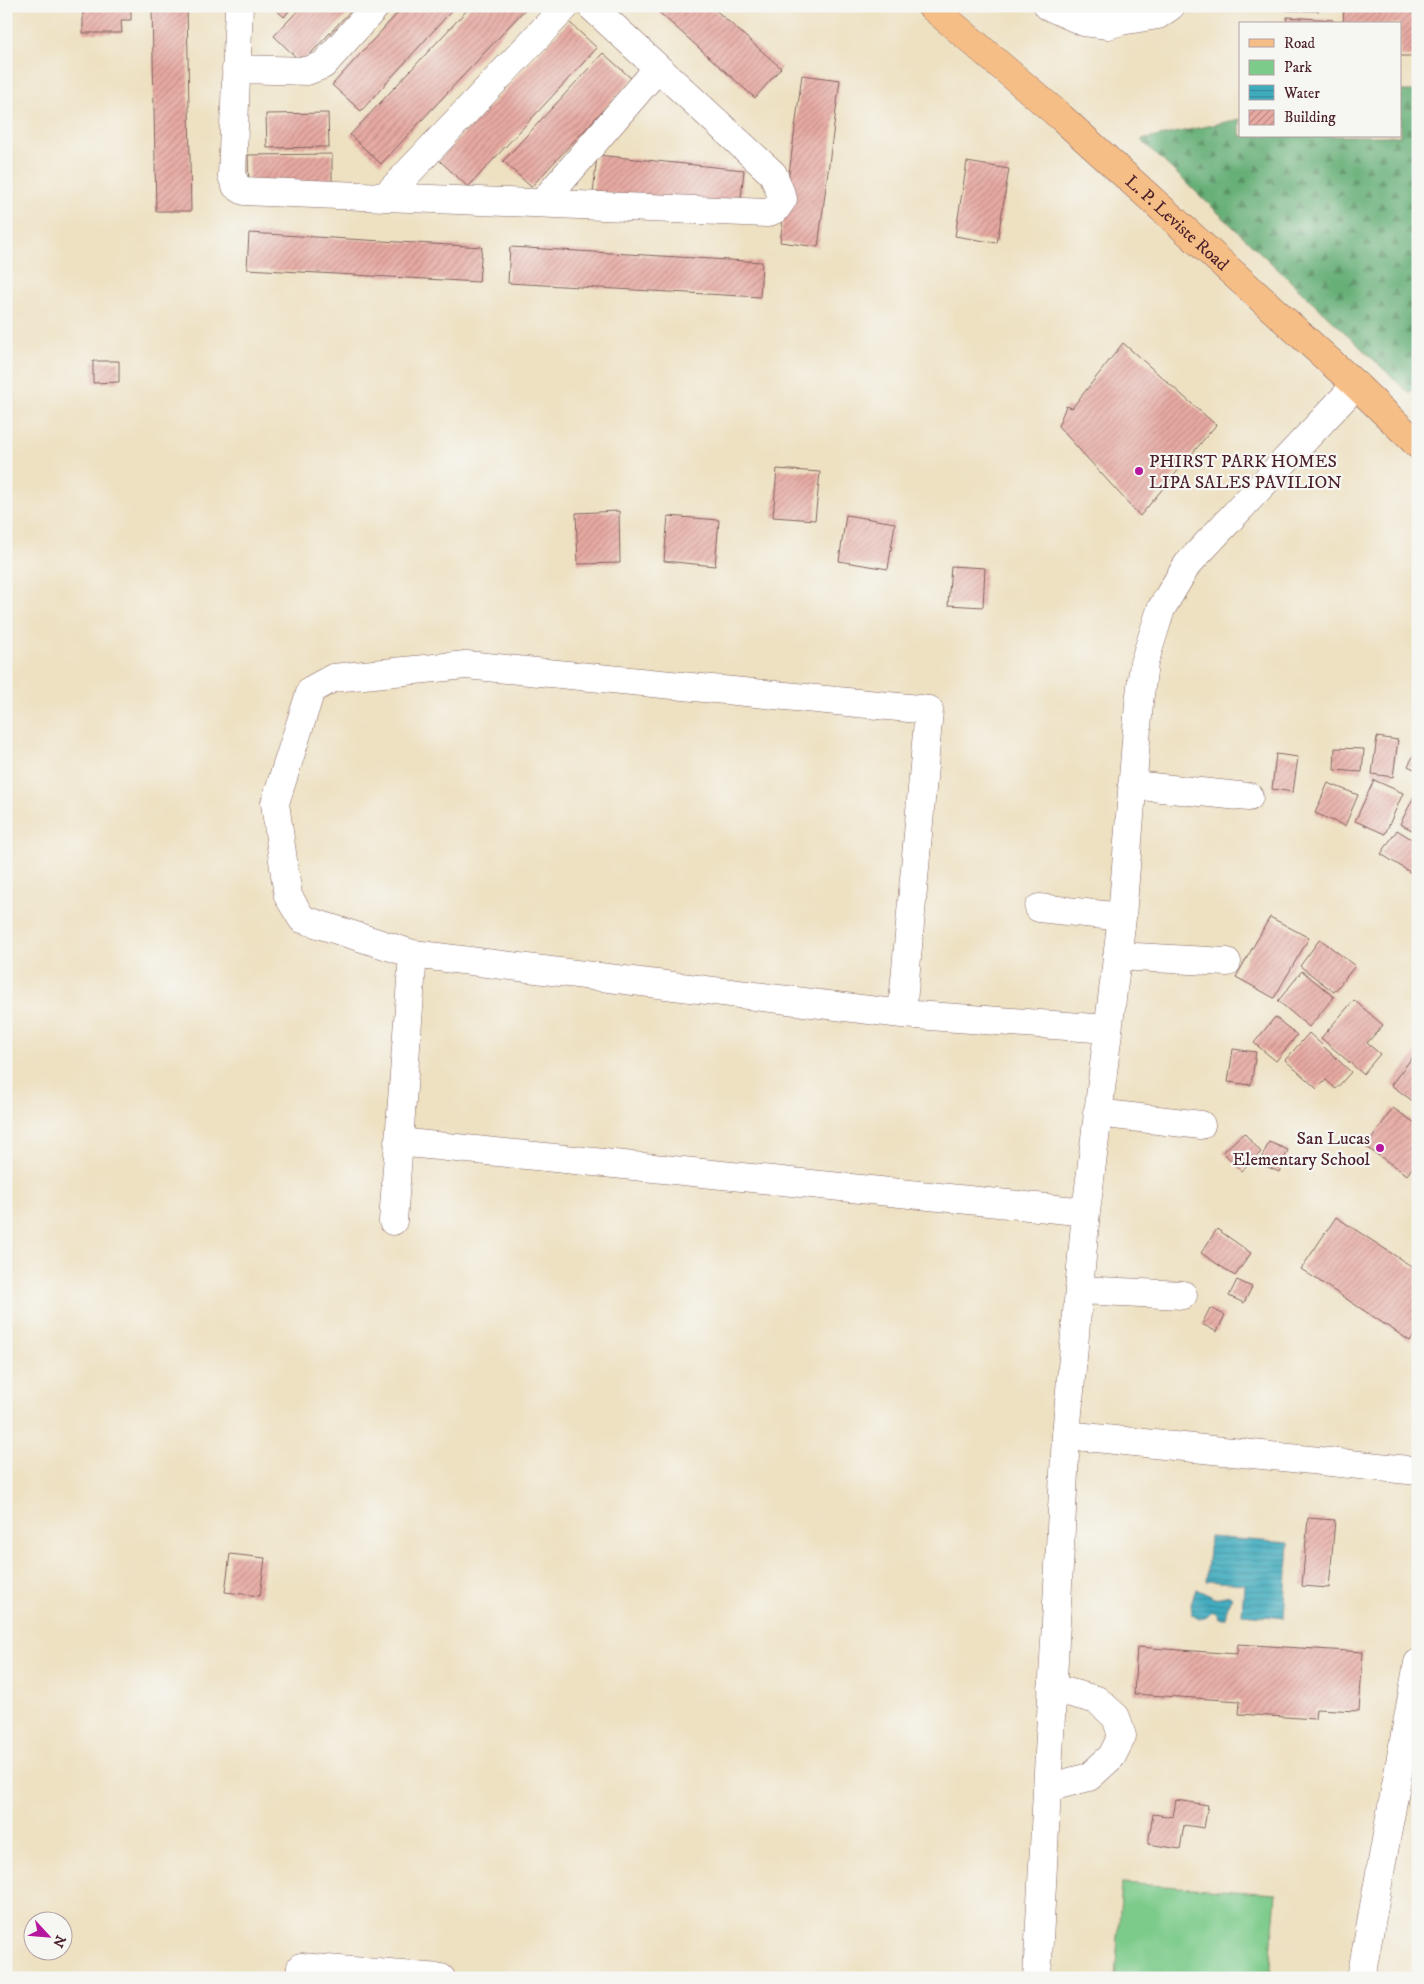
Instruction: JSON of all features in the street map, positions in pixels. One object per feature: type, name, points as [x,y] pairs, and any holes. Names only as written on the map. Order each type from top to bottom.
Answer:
[{"type":"main road","name":"L. P. Leviste Road","points":[[931,6],[1062,118],[1356,385],[1418,445]]},
{"type":"street","points":[[239,6],[232,176],[236,186],[244,191],[767,213],[776,209],[783,199],[773,174],[591,6]]},
{"type":"street","points":[[236,69],[307,71],[323,65],[376,6]]},
{"type":"street","points":[[385,197],[566,6]]},
{"type":"street","points":[[1048,6],[1072,18],[1096,25],[1108,25],[1126,14],[1158,15],[1171,6]]},
{"type":"street","points":[[542,203],[658,68]]},
{"type":"street","points":[[1037,1978],[1066,1435],[1086,1212],[1122,917],[1144,663],[1161,610],[1187,565],[1356,385]]},
{"type":"street","points":[[902,1014],[929,710],[466,665],[333,678],[311,690],[275,803],[288,896],[302,919],[412,954],[902,1014],[1108,1029]]},
{"type":"street","points":[[1132,785],[1249,797]]},
{"type":"street","points":[[1039,908],[1122,917]]},
{"type":"street","points":[[393,1221],[412,954]]},
{"type":"street","points":[[1117,956],[1227,962]]},
{"type":"street","points":[[1097,1113],[1201,1125]]},
{"type":"street","points":[[398,1142],[1086,1212]]},
{"type":"street","points":[[1079,1290],[1183,1295]]},
{"type":"street","points":[[1066,1435],[1418,1471]]},
{"type":"street","points":[[1361,1978],[1418,1663]]},
{"type":"street","points":[[1047,1788],[1089,1777],[1112,1756],[1122,1736],[1116,1717],[1097,1700],[1052,1688]]},
{"type":"street","points":[[300,1978],[301,1967],[441,1978]]},
{"type":"green space","points":[[1402,91],[1418,91],[1418,385],[1409,393],[1141,140],[1239,119],[1239,138],[1402,138]]},
{"type":"green space","points":[[1122,1883],[1276,1894],[1269,1978],[1115,1978]]},
{"type":"water","points":[[1210,1537],[1289,1543],[1284,1618],[1242,1614],[1244,1584],[1206,1581]]},
{"type":"water","points":[[1196,1589],[1215,1598],[1230,1595],[1232,1597],[1226,1608],[1226,1618],[1219,1618],[1212,1611],[1205,1618],[1199,1619],[1192,1615],[1191,1603]]},
{"type":"building","points":[[83,6],[131,6],[131,20],[121,20],[122,33],[83,33]]},
{"type":"building","points":[[152,6],[187,6],[191,211],[156,211]]},
{"type":"building","points":[[272,6],[293,6],[284,17]]},
{"type":"building","points":[[302,6],[355,6],[302,63],[274,36]]},
{"type":"building","points":[[404,6],[456,6],[361,111],[332,85]]},
{"type":"building","points":[[471,6],[528,6],[381,164],[350,135]]},
{"type":"building","points":[[652,6],[711,6],[781,68],[755,98]]},
{"type":"building","points":[[1283,6],[1319,6],[1319,11],[1283,10]]},
{"type":"building","points":[[1344,6],[1418,6],[1418,56],[1402,56],[1402,22],[1343,22]]},
{"type":"building","points":[[1287,17],[1333,20],[1333,22],[1286,22]]},
{"type":"building","points":[[569,22],[597,48],[468,187],[439,160]]},
{"type":"building","points":[[603,53],[632,79],[531,187],[503,161]]},
{"type":"building","points":[[802,75],[840,80],[818,247],[780,242]]},
{"type":"building","points":[[328,113],[329,147],[267,148],[266,114]]},
{"type":"building","points":[[332,154],[332,188],[249,189],[248,155]]},
{"type":"building","points":[[597,155],[744,170],[740,208],[593,194]]},
{"type":"building","points":[[967,162],[1009,169],[997,243],[955,236]]},
{"type":"building","points":[[249,233],[482,247],[479,282],[247,269]]},
{"type":"building","points":[[510,247],[762,262],[760,297],[508,283]]},
{"type":"building","name":"PHIRST PARK HOMES LIPA SALES PAVILION","points":[[1123,343],[1216,425],[1140,516],[1058,426],[1066,406],[1072,408]]},
{"type":"building","points":[[93,361],[119,361],[119,382],[93,383]]},
{"type":"building","points":[[777,469],[820,472],[815,520],[773,517]]},
{"type":"building","points":[[619,511],[620,563],[578,564],[576,513]]},
{"type":"building","points":[[846,515],[895,523],[888,569],[839,561]]},
{"type":"building","points":[[668,516],[719,520],[715,566],[664,561]]},
{"type":"building","points":[[951,566],[985,568],[983,607],[948,605]]},
{"type":"building","points":[[1377,737],[1398,740],[1393,777],[1372,774]]},
{"type":"building","points":[[1418,747],[1418,771],[1408,766]]},
{"type":"building","points":[[1335,748],[1364,749],[1362,772],[1334,770]]},
{"type":"building","points":[[1276,754],[1298,757],[1293,792],[1272,789]]},
{"type":"building","points":[[1374,780],[1403,793],[1385,834],[1355,821]]},
{"type":"building","points":[[1328,783],[1358,795],[1345,826],[1315,813]]},
{"type":"building","points":[[1418,789],[1418,833],[1400,824]]},
{"type":"building","points":[[1397,830],[1418,843],[1418,877],[1381,854]]},
{"type":"building","points":[[1270,917],[1309,938],[1274,998],[1236,977]]},
{"type":"building","points":[[1320,939],[1355,966],[1334,992],[1300,966]]},
{"type":"building","points":[[1302,971],[1334,997],[1309,1027],[1278,1001]]},
{"type":"building","points":[[1354,1000],[1383,1025],[1367,1043],[1380,1054],[1363,1074],[1321,1038]]},
{"type":"building","points":[[1275,1017],[1297,1035],[1276,1061],[1254,1043]]},
{"type":"building","points":[[1309,1033],[1351,1072],[1336,1089],[1326,1080],[1317,1089],[1285,1060]]},
{"type":"building","points":[[1233,1049],[1256,1052],[1251,1085],[1228,1082]]},
{"type":"building","points":[[1418,1050],[1418,1105],[1391,1085]]},
{"type":"building","points":[[1393,1108],[1418,1125],[1418,1160],[1407,1175],[1366,1147]]},
{"type":"building","points":[[1244,1133],[1261,1152],[1241,1171],[1223,1152]]},
{"type":"building","points":[[1269,1142],[1288,1150],[1279,1172],[1259,1163]]},
{"type":"building","points":[[1336,1217],[1414,1268],[1418,1264],[1418,1330],[1410,1341],[1301,1269]]},
{"type":"building","points":[[1217,1229],[1251,1253],[1235,1276],[1201,1253]]},
{"type":"building","points":[[1237,1280],[1252,1287],[1244,1303],[1229,1296]]},
{"type":"building","points":[[1210,1308],[1225,1315],[1217,1332],[1202,1324]]},
{"type":"building","points":[[1308,1518],[1335,1520],[1329,1588],[1302,1586]]},
{"type":"building","points":[[230,1554],[265,1558],[260,1596],[225,1592]]},
{"type":"building","points":[[1238,1644],[1363,1652],[1359,1711],[1316,1709],[1315,1719],[1239,1714],[1240,1701],[1134,1694],[1137,1647],[1237,1654]]},
{"type":"building","points":[[1176,1800],[1208,1805],[1204,1828],[1184,1825],[1180,1849],[1148,1844],[1153,1814],[1173,1817]]},
{"type":"place","name":"PHIRST PARK HOMES LIPA SALES PAVILION","points":[[1139,471]]},
{"type":"place","name":"San Lucas Elementary School","points":[[1380,1148]]}]
